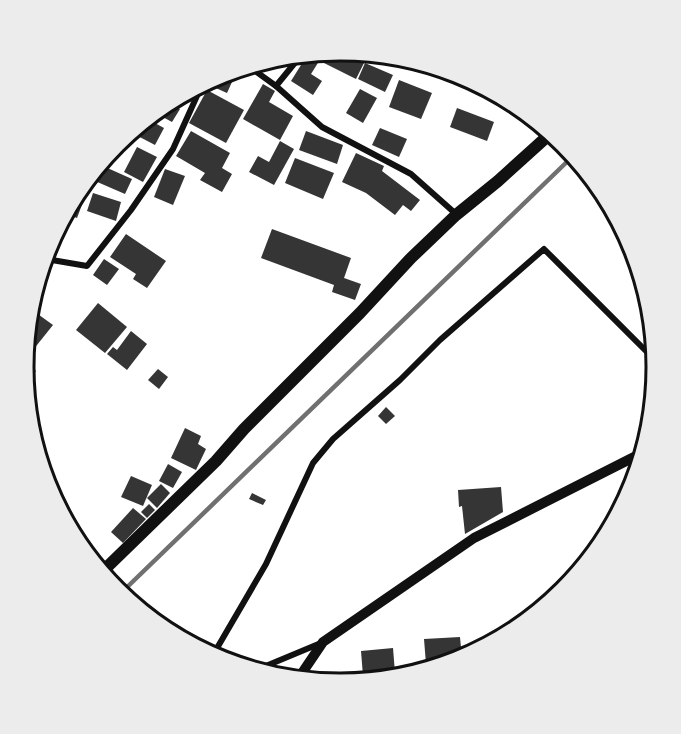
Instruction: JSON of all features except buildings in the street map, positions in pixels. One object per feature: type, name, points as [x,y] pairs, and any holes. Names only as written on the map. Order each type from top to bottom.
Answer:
[{"type":"main road","points":[[108,567],[216,461],[244,429],[456,215],[544,139]]},
{"type":"street","points":[[276,86],[293,65]]},
{"type":"street","points":[[257,72],[322,127],[411,174],[456,215]]},
{"type":"street","points":[[54,260],[87,266],[131,210],[173,149],[196,98]]},
{"type":"street","points":[[218,647],[266,564],[313,463],[333,439],[400,381],[440,340],[544,249],[646,351]]},
{"type":"street","points":[[269,665],[323,642],[474,538],[632,458]]},
{"type":"street","points":[[303,670],[323,642]]},
{"type":"railway","points":[[128,586],[567,161]]}]
